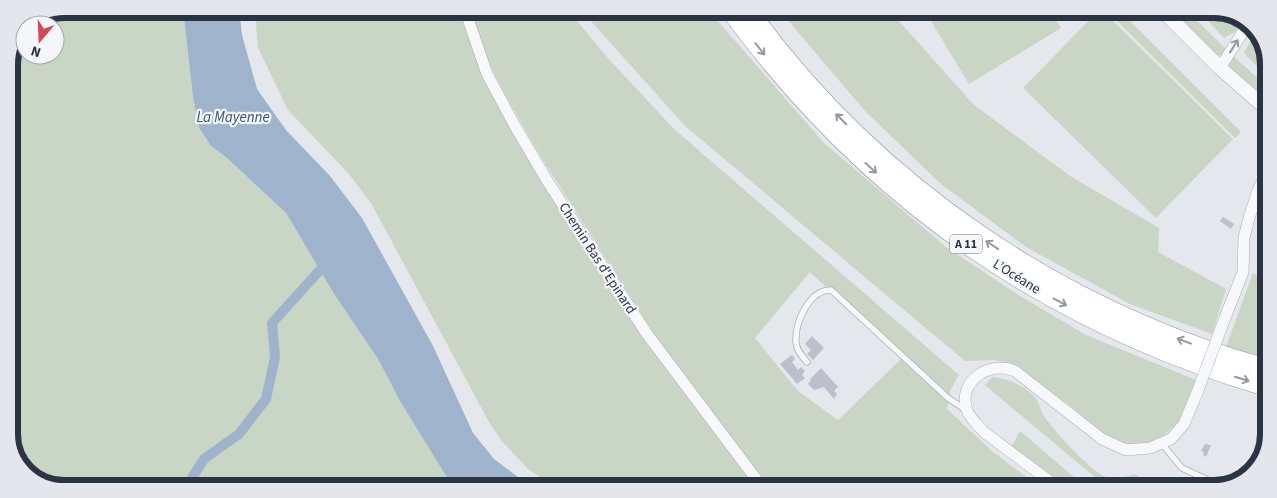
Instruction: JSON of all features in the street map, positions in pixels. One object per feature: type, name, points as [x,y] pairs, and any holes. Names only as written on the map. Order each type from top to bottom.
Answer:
[{"type":"highway","name":"L’Océane","points":[[737,18],[772,65],[835,134],[918,208],[977,252],[1027,284],[1117,331],[1200,365],[1260,384]]},
{"type":"highway","name":"L’Océane","points":[[754,18],[807,84],[859,137],[916,188],[978,236],[1044,276],[1109,309],[1181,340],[1260,367]]},
{"type":"street","name":"Chemin Bas d'Epinard","points":[[468,18],[488,74],[515,126],[548,182],[647,334],[757,480]]},
{"type":"street","points":[[1170,18],[1220,68],[1259,102]]},
{"type":"street","points":[[1220,68],[1244,30]]},
{"type":"street","points":[[1048,480],[984,432],[967,411],[967,391],[974,380],[986,370],[998,366],[1007,367],[1038,387],[1102,439],[1114,446],[1139,450],[1162,444],[1171,439],[1184,424],[1243,272],[1245,260],[1244,238],[1259,187]]},
{"type":"lane","points":[[807,362],[798,350],[796,342],[801,318],[810,300],[818,293],[831,290],[948,398],[967,411]]},
{"type":"lane","points":[[1162,444],[1182,468],[1210,480]]},
{"type":"green space","points":[[65,18],[184,18],[193,97],[199,128],[211,146],[227,158],[286,213],[334,294],[378,359],[400,401],[451,480],[192,480],[192,478],[185,480],[55,480],[31,467],[22,455],[18,443],[18,65],[65,65]]},
{"type":"green space","points":[[256,18],[467,18],[539,174],[635,326],[750,480],[545,480],[529,470],[501,440],[489,422],[371,203],[348,173],[288,110],[258,48]]},
{"type":"green space","points":[[473,18],[575,18],[607,57],[674,129],[959,375],[950,391],[947,409],[992,451],[1030,480],[763,480],[667,354],[541,157],[502,89],[480,44]],"holes":[[[810,272],[901,359],[838,420],[798,391],[755,338]]]},
{"type":"green space","points":[[588,18],[716,18],[825,144],[946,247],[1020,296],[1086,335],[1196,380],[1179,421],[1158,441],[1132,444],[1119,442],[1095,428],[1076,410],[1016,366],[995,360],[965,361],[685,126]]},
{"type":"green space","points":[[786,18],[896,18],[974,105],[1070,176],[1159,228],[1158,252],[1226,289],[1212,334],[1130,304],[1026,247],[941,184],[865,111]]},
{"type":"green space","points":[[929,18],[1055,18],[1061,28],[969,84]]},
{"type":"green space","points":[[1091,18],[1110,18],[1233,139],[1156,218],[1023,88]]},
{"type":"green space","points":[[1114,18],[1127,18],[1241,132],[1235,138]]},
{"type":"green space","points":[[1175,18],[1194,18],[1228,51],[1222,56],[1213,54]]},
{"type":"green space","points":[[1205,18],[1219,18],[1239,25],[1235,32],[1224,38]]},
{"type":"green space","points":[[1252,39],[1259,55],[1259,69],[1244,53]]},
{"type":"green space","points":[[1233,56],[1259,79],[1259,96],[1230,70],[1229,65]]},
{"type":"green space","points":[[1253,273],[1260,278],[1260,356],[1226,347]]},
{"type":"green space","points":[[992,377],[1013,382],[1031,393],[1044,416],[1055,430],[1098,473],[1112,478],[1134,474],[1145,480],[1098,480],[985,385]]},
{"type":"green space","points":[[1020,431],[1077,480],[1055,480],[1012,446]]},
{"type":"water","name":"La Mayenne","points":[[184,18],[240,18],[242,35],[257,89],[286,130],[330,176],[362,218],[433,346],[473,433],[494,459],[522,480],[448,479],[400,401],[378,359],[334,294],[286,213],[227,158],[211,146],[199,128],[193,97]]},
{"type":"building","points":[[1223,217],[1234,224],[1231,229],[1220,221]]},
{"type":"building","points":[[812,336],[824,348],[813,360],[807,354],[811,350],[805,344]]},
{"type":"building","points":[[792,355],[795,359],[792,362],[798,370],[801,367],[805,371],[802,375],[805,378],[797,384],[780,364]]},
{"type":"building","points":[[821,368],[838,387],[834,391],[837,394],[834,399],[824,387],[814,390],[808,384],[810,379]]},
{"type":"building","points":[[1205,444],[1211,445],[1206,457],[1203,455],[1204,452],[1201,451]]},
{"type":"waterway","points":[[192,478],[204,459],[239,434],[266,399],[275,357],[272,323],[320,270]]}]
